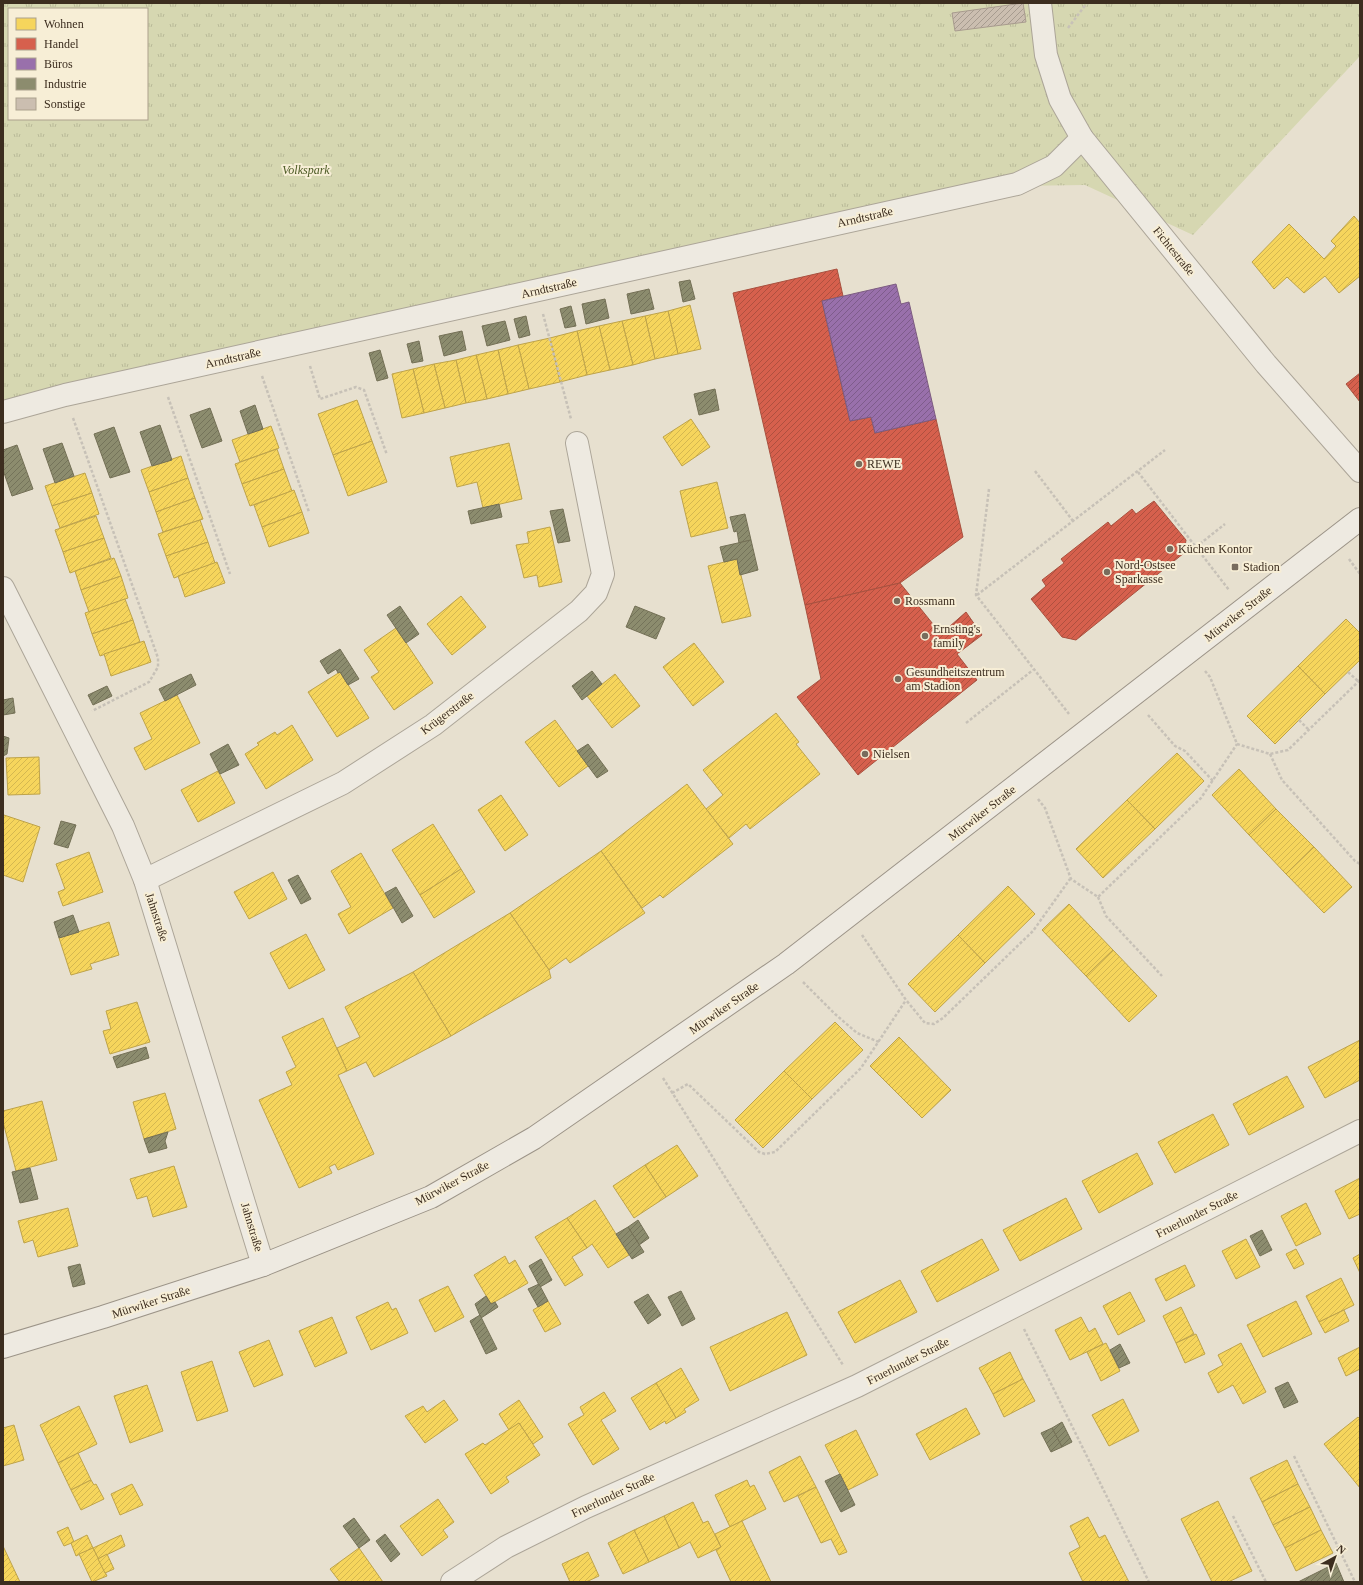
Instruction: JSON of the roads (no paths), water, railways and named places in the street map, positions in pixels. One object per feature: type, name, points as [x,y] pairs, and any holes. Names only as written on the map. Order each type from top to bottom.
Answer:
[{"type":"street","name":"Fichtestraße","points":[[1040,3],[1046,55],[1060,99],[1082,138],[1266,364],[1360,471]]},
{"type":"street","name":"Arndtstraße","points":[[3,412],[65,395],[1017,184],[1054,166],[1082,138]]},
{"type":"street","name":"Krügerstraße","points":[[145,880],[344,783],[433,725],[579,611],[596,593],[603,574],[577,443]]},
{"type":"street","name":"Mürwiker Straße","points":[[3,1347],[104,1317],[263,1265],[431,1197],[534,1138],[651,1059],[850,917],[1360,519]]},
{"type":"street","name":"Jahnstraße","points":[[3,588],[123,826],[145,880],[263,1265]]},
{"type":"street","name":"Fruerlunder Straße","points":[[452,1582],[506,1547],[586,1507],[857,1386],[1360,1131]]},
{"type":"place","name":"REWE","points":[[859,464]]},
{"type":"place","name":"Küchen Kontor","points":[[1170,549]]},
{"type":"place","name":"Stadion","points":[[1235,567]]},
{"type":"place","name":"Nord-Ostsee Sparkasse","points":[[1107,572]]},
{"type":"place","name":"Rossmann","points":[[897,601]]},
{"type":"place","name":"Ernsting's family","points":[[925,636]]},
{"type":"place","name":"Gesundheitszentrum am Stadion","points":[[898,679]]},
{"type":"place","name":"Nielsen","points":[[865,754]]},
{"type":"park label","name":"Volkspark","points":[[306,170]]}]
